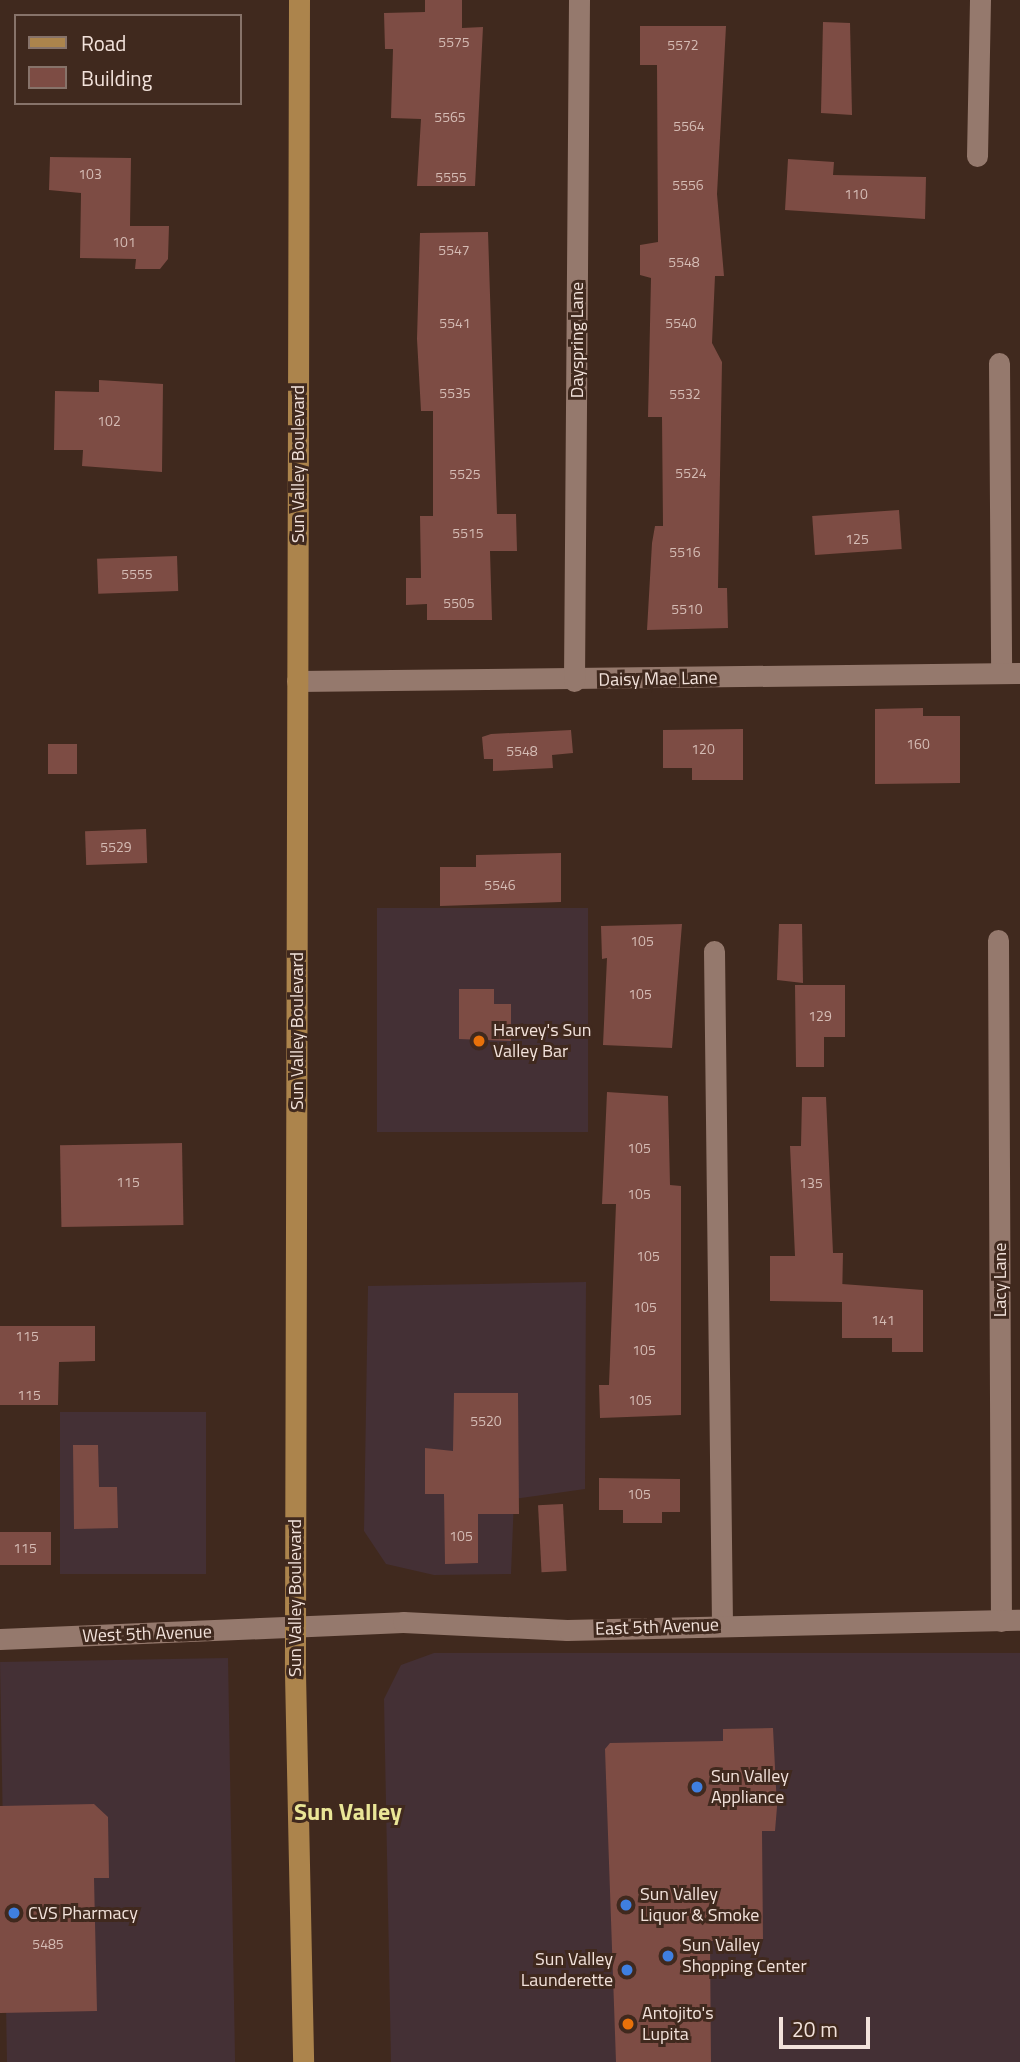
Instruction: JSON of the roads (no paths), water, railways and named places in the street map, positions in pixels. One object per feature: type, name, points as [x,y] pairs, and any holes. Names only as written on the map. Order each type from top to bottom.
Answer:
[{"type":"main road","name":"Sun Valley Boulevard","points":[[299,0],[295,1626],[303,2062]]},
{"type":"street","name":"Dayspring Lane","points":[[574,681],[579,0]]},
{"type":"street","points":[[977,156],[980,0]]},
{"type":"street","points":[[999,363],[1011,673]]},
{"type":"street","name":"Daisy Mae Lane","points":[[297,681],[574,681],[1011,673]]},
{"type":"street","name":"Lacy Lane","points":[[998,940],[1011,1620]]},
{"type":"street","points":[[714,951],[722,1625]]},
{"type":"street","name":"East 5th Avenue","points":[[295,1626],[722,1625],[1011,1620]]},
{"type":"street","name":"West 5th Avenue","points":[[0,1639],[295,1626]]},
{"type":"place","name":"Harvey's Sun Valley Bar","points":[[479,1041]]},
{"type":"place","name":"Sun Valley Appliance","points":[[697,1787]]},
{"type":"place","name":"Sun Valley Liquor & Smoke","points":[[626,1905]]},
{"type":"place","name":"CVS Pharmacy","points":[[14,1913]]},
{"type":"place","name":"Sun Valley Shopping Center","points":[[668,1956]]},
{"type":"place","name":"Sun Valley Launderette","points":[[627,1970]]},
{"type":"place","name":"Antojito's Lupita","points":[[628,2024]]},
{"type":"district","name":"Sun Valley","points":[[348,1812]]}]
